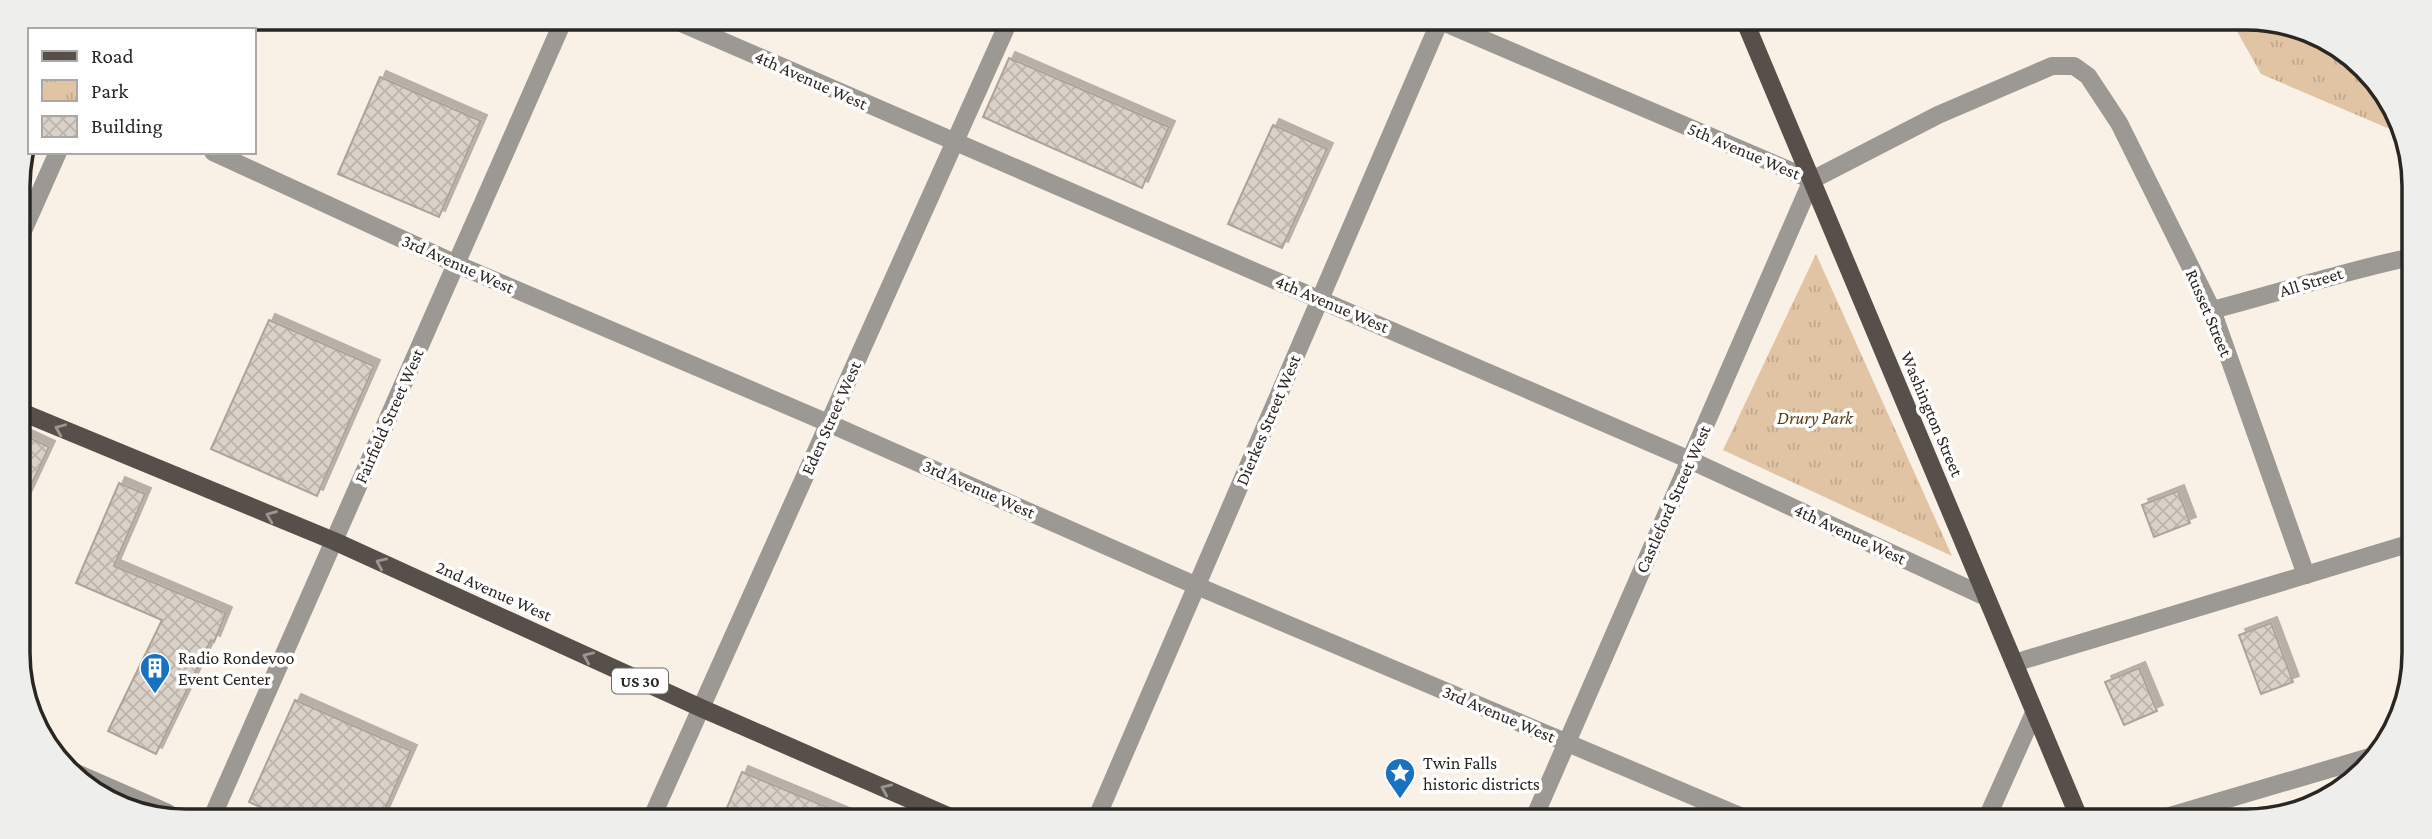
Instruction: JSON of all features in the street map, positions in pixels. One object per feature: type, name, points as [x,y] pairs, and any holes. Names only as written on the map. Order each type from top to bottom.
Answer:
[{"type":"main road","name":"Washington Street","points":[[1749,30],[2075,809]]},
{"type":"main road","name":"2nd Avenue West","points":[[30,416],[334,541],[701,708],[932,809]]},
{"type":"street","name":"Fairfield Street West","points":[[216,809],[559,30]]},
{"type":"street","name":"4th Avenue West","points":[[697,30],[1690,460],[1986,597]]},
{"type":"street","name":"Eden Street West","points":[[656,809],[1005,30]]},
{"type":"street","name":"Dierkes Street West","points":[[1100,809],[1436,30]]},
{"type":"street","name":"5th Avenue West","points":[[1461,30],[1812,180],[1938,115],[2040,71],[2052,66],[2078,68]]},
{"type":"street","name":"Russet Street","points":[[2078,68],[2088,76],[2119,123],[2212,310],[2306,575]]},
{"type":"street","points":[[30,215],[57,154]]},
{"type":"street","name":"3rd Avenue West","points":[[217,154],[456,264],[828,423],[1196,586],[1723,809]]},
{"type":"street","name":"Castleford Street West","points":[[1538,809],[1812,180]]},
{"type":"street","name":"All Street","points":[[2212,310],[2357,268],[2402,259]]},
{"type":"street","points":[[2014,663],[2402,546]]},
{"type":"street","points":[[1991,809],[2034,713]]},
{"type":"street","points":[[2194,809],[2360,760]]},
{"type":"street","points":[[102,784],[149,805]]},
{"type":"green space","points":[[2236,30],[2287,35],[2324,51],[2349,68],[2364,83],[2376,99],[2391,130],[2261,74]]},
{"type":"green space","name":"Drury Park","points":[[1816,254],[1952,556],[1723,450]]},
{"type":"building","points":[[1009,58],[1169,127],[1142,188],[983,117]]},
{"type":"building","points":[[380,77],[481,121],[439,217],[338,174]]},
{"type":"building","points":[[1273,125],[1327,149],[1282,248],[1228,224]]},
{"type":"building","points":[[269,320],[374,366],[317,496],[211,449]]},
{"type":"building","points":[[30,438],[49,447],[30,488]]},
{"type":"building","points":[[119,483],[145,494],[114,566],[226,613],[214,642],[211,640],[156,754],[108,731],[162,620],[76,583]]},
{"type":"building","points":[[2178,491],[2190,523],[2154,537],[2142,505]]},
{"type":"building","points":[[2271,623],[2293,682],[2261,694],[2239,635]]},
{"type":"building","points":[[2139,668],[2157,711],[2124,725],[2105,682]]},
{"type":"building","points":[[295,700],[411,751],[385,809],[264,809],[249,802]]},
{"type":"building","points":[[742,772],[831,809],[727,809]]},
{"type":"place","name":"Radio Rondevoo Event Center","points":[[155,695]]},
{"type":"place","name":"Twin Falls historic districts","points":[[1400,800]]}]
